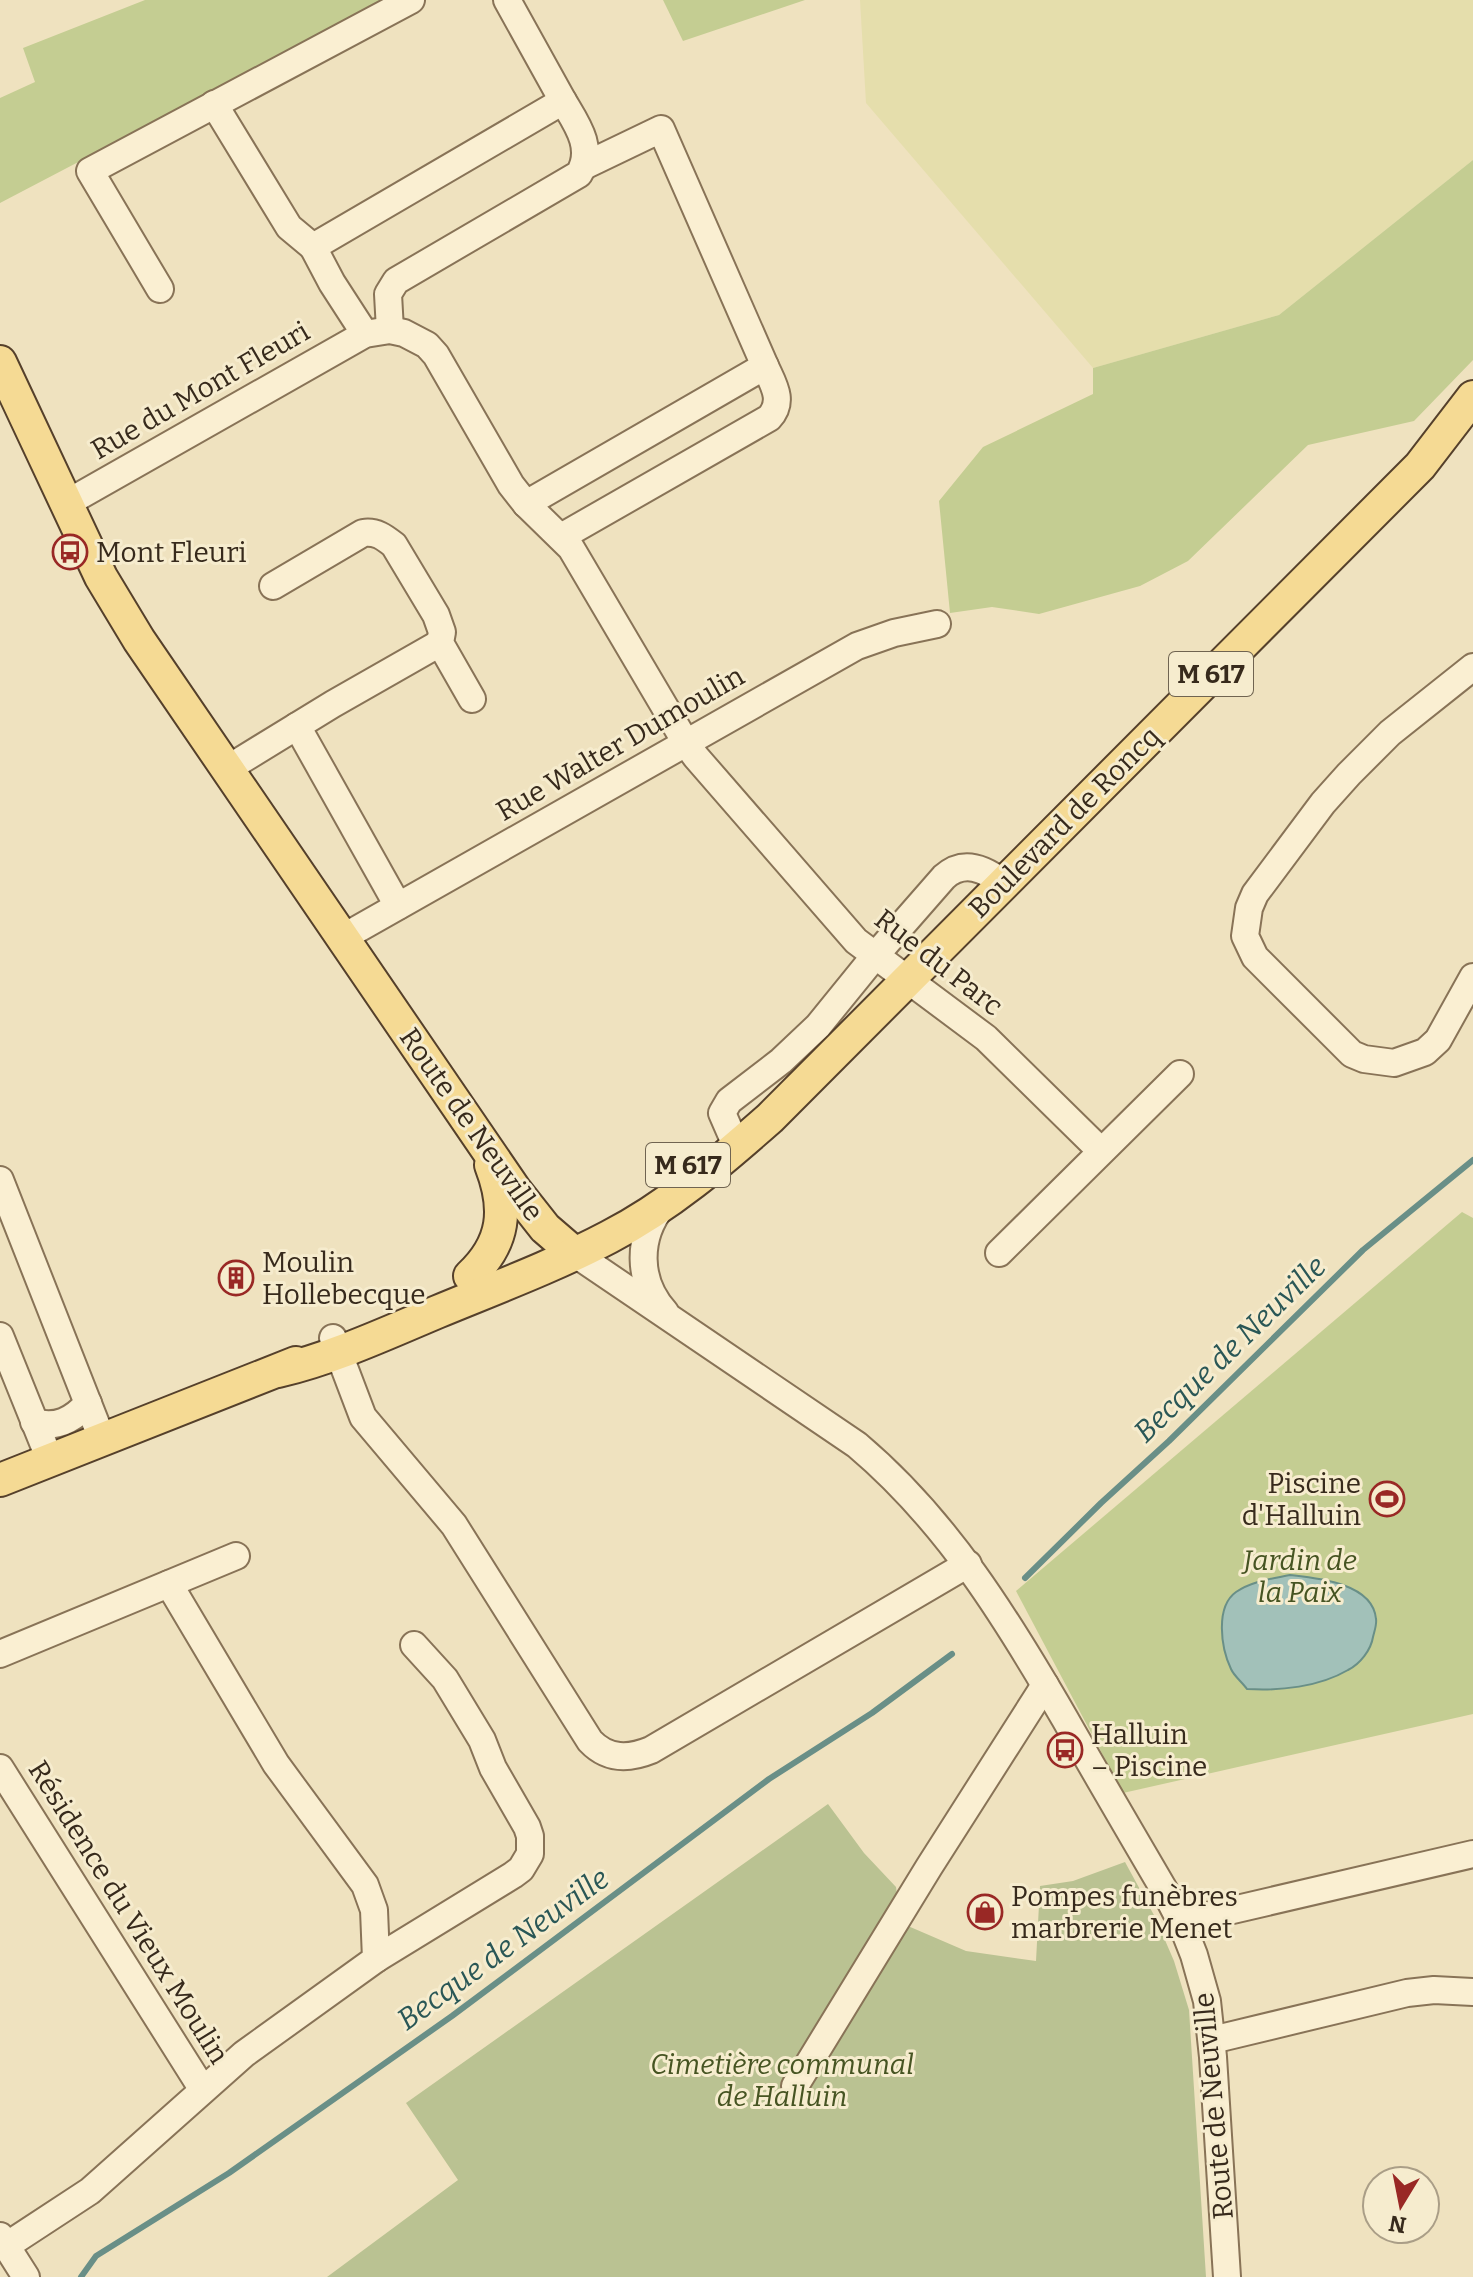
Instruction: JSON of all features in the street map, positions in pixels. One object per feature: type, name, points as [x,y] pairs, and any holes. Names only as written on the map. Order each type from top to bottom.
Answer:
[{"type":"main road","name":"Route de Neuville","points":[[4,380],[124,617],[532,1213],[566,1246]]},
{"type":"main road","name":"Boulevard de Roncq","points":[[566,1246],[611,1236],[663,1204],[762,1125],[1420,466],[1473,397]]},
{"type":"main road","name":"Boulevard de Roncq","points":[[1420,466],[1473,421]]},
{"type":"main road","name":"Boulevard de Roncq","points":[[566,1246],[732,1136],[810,1077]]},
{"type":"main road","points":[[470,1276],[492,1253],[500,1225],[500,1195],[476,1133]]},
{"type":"main road","name":"M 617","points":[[336,1345],[354,1325],[470,1276],[566,1246]]},
{"type":"main road","name":"M 617","points":[[0,1480],[278,1371],[566,1246]]},
{"type":"street","points":[[160,289],[90,171],[411,0]]},
{"type":"street","points":[[507,0],[584,142],[584,166]]},
{"type":"street","points":[[313,247],[563,101]]},
{"type":"street","points":[[214,104],[289,227],[313,247],[332,283],[378,332],[417,338],[436,355],[511,485],[561,537],[589,575],[686,743]]},
{"type":"street","points":[[378,332],[392,285],[573,179],[584,166],[661,129],[765,366],[778,397],[778,406],[769,418],[561,537]]},
{"type":"street","name":"Rue du Mont Fleuri","points":[[67,503],[378,332]]},
{"type":"street","points":[[526,504],[765,366]]},
{"type":"street","points":[[273,586],[353,538],[371,532],[379,534],[394,545],[436,615],[442,632],[440,643],[472,699]]},
{"type":"street","name":"Rue Walter Dumoulin","points":[[342,938],[857,646],[894,633],[937,624]]},
{"type":"street","points":[[227,769],[440,643]]},
{"type":"street","points":[[1473,667],[1390,733],[1323,803],[1255,894],[1249,908],[1245,936],[1255,957],[1352,1054],[1376,1062],[1394,1063],[1425,1052],[1438,1040],[1473,977]]},
{"type":"street","points":[[297,726],[398,906]]},
{"type":"street","name":"Rue du Parc","points":[[686,743],[856,941],[986,1038],[1101,1151]]},
{"type":"street","points":[[732,1136],[722,1113],[729,1101],[781,1061],[818,1026],[950,872],[971,867],[990,873],[1003,883]]},
{"type":"street","points":[[999,1253],[1180,1074]]},
{"type":"street","points":[[0,1180],[102,1439]]},
{"type":"street","points":[[663,1204],[644,1241],[644,1269],[653,1295],[676,1323]]},
{"type":"street","name":"Route de Neuville","points":[[566,1246],[857,1445],[910,1494],[968,1564],[1012,1629],[1181,1922],[1201,1976],[1212,2040],[1227,2277]]},
{"type":"street","points":[[0,1336],[50,1460]]},
{"type":"street","points":[[336,1345],[363,1417],[454,1525],[590,1741],[608,1754],[629,1757],[651,1750],[968,1564]]},
{"type":"street","points":[[34,1422],[50,1425],[65,1422],[88,1403]]},
{"type":"street","points":[[0,1654],[236,1556]]},
{"type":"street","points":[[169,1584],[276,1764],[365,1885],[374,1910],[376,1959]]},
{"type":"street","name":"Résidence du Vieux Moulin","points":[[3,2241],[82,2197],[265,2038],[376,1959],[521,1869],[527,1862],[531,1846],[527,1827],[493,1768],[482,1740],[445,1679],[414,1645]]},
{"type":"street","points":[[795,2086],[1045,1685]]},
{"type":"street","name":"Résidence du Vieux Moulin","points":[[0,1768],[203,2090]]},
{"type":"street","points":[[1181,1922],[1473,1854]]},
{"type":"street","points":[[1212,2040],[1407,1993],[1434,1990],[1473,1992]]},
{"type":"street","points":[[3,2241],[26,2277]]},
{"type":"shaded area","points":[[860,0],[1473,0],[1473,160],[1279,315],[1093,368],[866,103]]},
{"type":"green space","points":[[145,0],[388,0],[0,203],[0,98],[35,82],[23,48]]},
{"type":"green space","points":[[663,0],[805,0],[683,41]]},
{"type":"green space","points":[[1473,160],[1473,360],[1414,421],[1308,445],[1188,561],[1140,586],[1039,614],[992,607],[950,613],[939,501],[983,447],[1093,394],[1093,368],[1279,315]]},
{"type":"green space","name":"Jardin de la Paix","points":[[1462,1212],[1473,1218],[1473,1714],[1123,1793],[1016,1591]]},
{"type":"green space","name":"Cimetière communal de Halluin","points":[[828,1804],[864,1853],[896,1887],[901,1923],[966,1951],[1036,1961],[1040,1886],[1073,1881],[1125,1862],[1155,1917],[1174,1961],[1189,2010],[1206,2277],[327,2277],[458,2180],[406,2103]]},
{"type":"water","points":[[1290,1575],[1342,1585],[1365,1597],[1373,1607],[1376,1619],[1372,1642],[1357,1664],[1337,1676],[1286,1688],[1247,1689],[1232,1672],[1227,1660],[1222,1628],[1225,1607],[1242,1588]]},
{"type":"waterway","name":"Becque de Neuville","points":[[1025,1578],[1363,1250],[1473,1160]]},
{"type":"waterway","name":"Becque de Neuville","points":[[81,2277],[96,2256],[229,2173],[452,2016],[769,1779],[872,1713],[952,1654]]},
{"type":"place","name":"Mont Fleuri","points":[[70,552]]},
{"type":"place","name":"Moulin Hollebecque","points":[[236,1278]]},
{"type":"place","name":"Piscine d'Halluin","points":[[1387,1499]]},
{"type":"place","name":"Halluin – Piscine","points":[[1065,1750]]},
{"type":"place","name":"Pompes funèbres marbrerie Menet","points":[[985,1912]]}]
